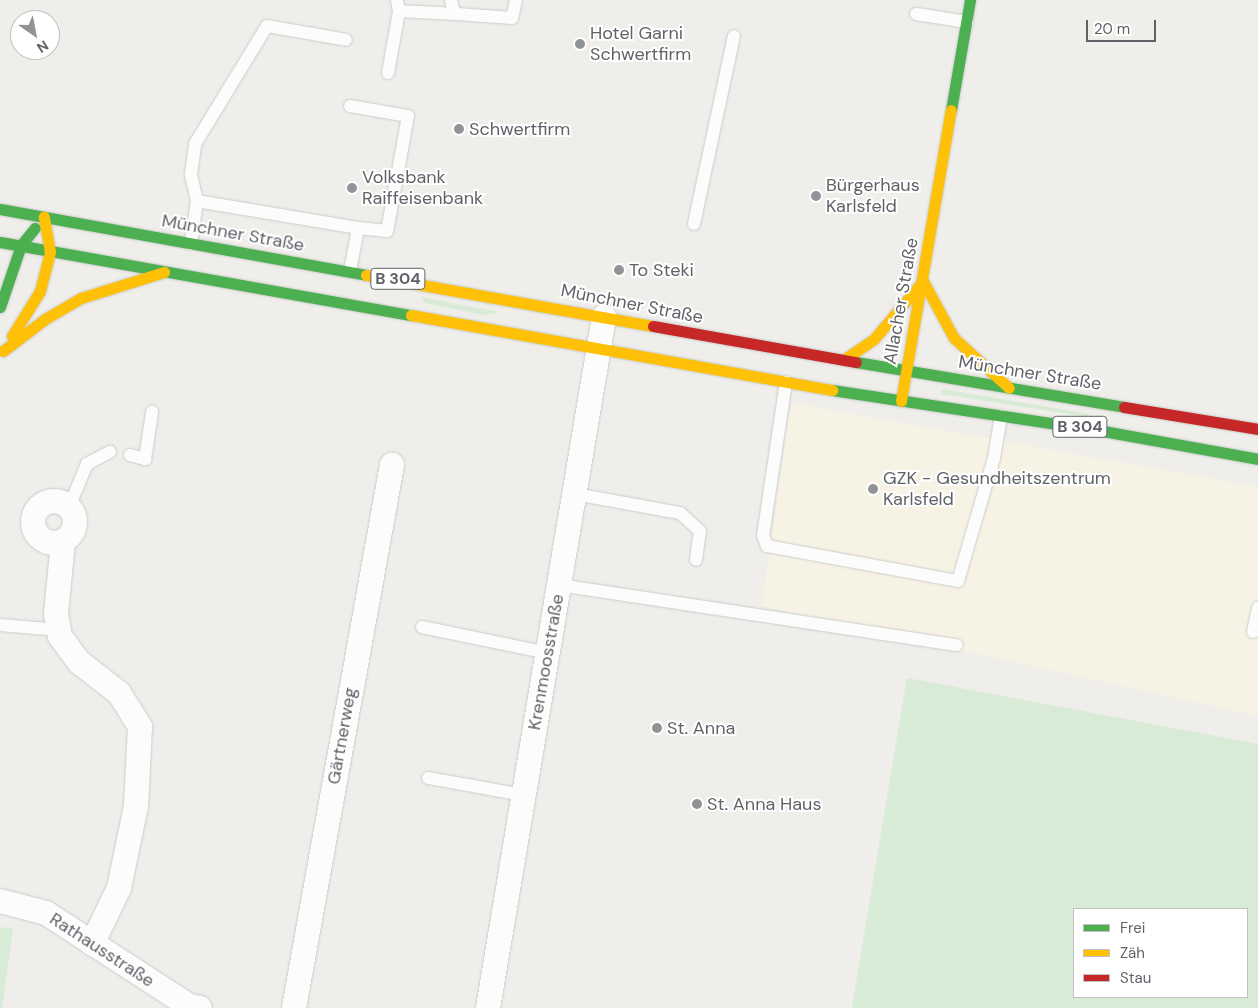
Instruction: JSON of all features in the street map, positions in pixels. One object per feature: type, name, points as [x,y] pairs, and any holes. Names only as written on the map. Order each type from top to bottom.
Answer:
[{"type":"main road","name":"Allacher Straße","points":[[901,401],[970,0]]},
{"type":"main road","name":"Münchner Straße","points":[[0,209],[844,360],[1258,429]]},
{"type":"main road","points":[[0,307],[21,245],[44,217]]},
{"type":"main road","points":[[1,352],[40,291],[50,252],[44,217]]},
{"type":"main road","name":"B 304","points":[[0,242],[600,347],[786,382],[1258,459]]},
{"type":"main road","points":[[1,352],[45,319],[81,298],[164,272]]},
{"type":"main road","points":[[844,360],[874,339],[923,281],[954,338],[1009,388]]},
{"type":"street","name":"Krenmoosstraße","points":[[488,1008],[604,317]]},
{"type":"street","name":"Gärtnerweg","points":[[294,1008],[392,465]]},
{"type":"street","points":[[55,501],[69,507],[76,522],[74,530],[63,542],[55,544],[41,539],[36,533],[33,518],[41,506],[48,502],[55,501]]},
{"type":"street","points":[[63,542],[56,614],[59,630],[79,662],[119,693],[140,727],[136,806],[119,888],[92,944]]},
{"type":"street","name":"Rathausstraße","points":[[0,902],[46,913],[189,1006],[200,1008]]},
{"type":"lane","points":[[452,0],[453,10],[457,14]]},
{"type":"lane","points":[[388,73],[398,6],[457,14],[512,18],[516,0]]},
{"type":"lane","points":[[916,14],[967,22]]},
{"type":"lane","points":[[191,244],[197,201],[191,174],[195,144],[267,26],[346,40]]},
{"type":"lane","points":[[694,224],[734,36]]},
{"type":"lane","points":[[197,201],[387,232],[408,116],[350,106]]},
{"type":"lane","points":[[350,271],[358,228]]},
{"type":"lane","points":[[786,382],[763,535],[768,546],[958,581],[994,458],[1001,416]]},
{"type":"lane","points":[[130,455],[145,459],[152,412]]},
{"type":"lane","points":[[69,507],[87,464],[110,452]]},
{"type":"lane","points":[[575,494],[680,514],[700,531],[696,560]]},
{"type":"lane","points":[[559,585],[957,645]]},
{"type":"lane","points":[[1253,632],[1258,608]]},
{"type":"lane","points":[[0,625],[59,630]]},
{"type":"lane","points":[[422,627],[547,653]]},
{"type":"lane","points":[[428,778],[523,795]]},
{"type":"shaded area","points":[[791,403],[1258,487],[1258,716],[762,606]]},
{"type":"green space","points":[[421,297],[499,312],[484,315],[425,303]]},
{"type":"green space","points":[[942,389],[1090,414],[1088,417],[941,394]]},
{"type":"green space","points":[[907,678],[1258,744],[1258,1008],[852,1008]]},
{"type":"green space","points":[[0,927],[13,929],[2,1008],[0,1008]]},
{"type":"traffic: fast","points":[[951,110],[970,0]]},
{"type":"traffic: fast","points":[[0,209],[366,275]]},
{"type":"traffic: fast","points":[[0,307],[21,245],[35,228]]},
{"type":"traffic: fast","points":[[0,242],[411,315]]},
{"type":"traffic: fast","points":[[856,362],[1124,407]]},
{"type":"traffic: fast","points":[[832,390],[1103,431],[1258,459]]},
{"type":"traffic: slow","points":[[901,401],[951,110]]},
{"type":"traffic: slow","points":[[12,336],[40,291],[50,252],[44,217]]},
{"type":"traffic: slow","points":[[3,351],[45,319],[81,298],[164,272]]},
{"type":"traffic: slow","points":[[366,275],[653,326]]},
{"type":"traffic: slow","points":[[843,360],[874,339],[923,281],[954,338],[1009,388]]},
{"type":"traffic: slow","points":[[411,315],[832,390]]},
{"type":"traffic: jam","points":[[653,326],[856,362]]},
{"type":"traffic: jam","points":[[1124,407],[1258,429]]},
{"type":"place","name":"Hotel Garni Schwertfirm","points":[[580,44]]},
{"type":"place","name":"Schwertfirm","points":[[459,129]]},
{"type":"place","name":"Volksbank Raiffeisenbank","points":[[352,188]]},
{"type":"place","name":"Bürgerhaus Karlsfeld","points":[[816,196]]},
{"type":"place","name":"To Steki","points":[[619,270]]},
{"type":"place","name":"GZK - Gesundheitszentrum Karlsfeld","points":[[873,489]]},
{"type":"place","name":"St. Anna","points":[[657,728]]},
{"type":"place","name":"St. Anna Haus","points":[[697,804]]}]
